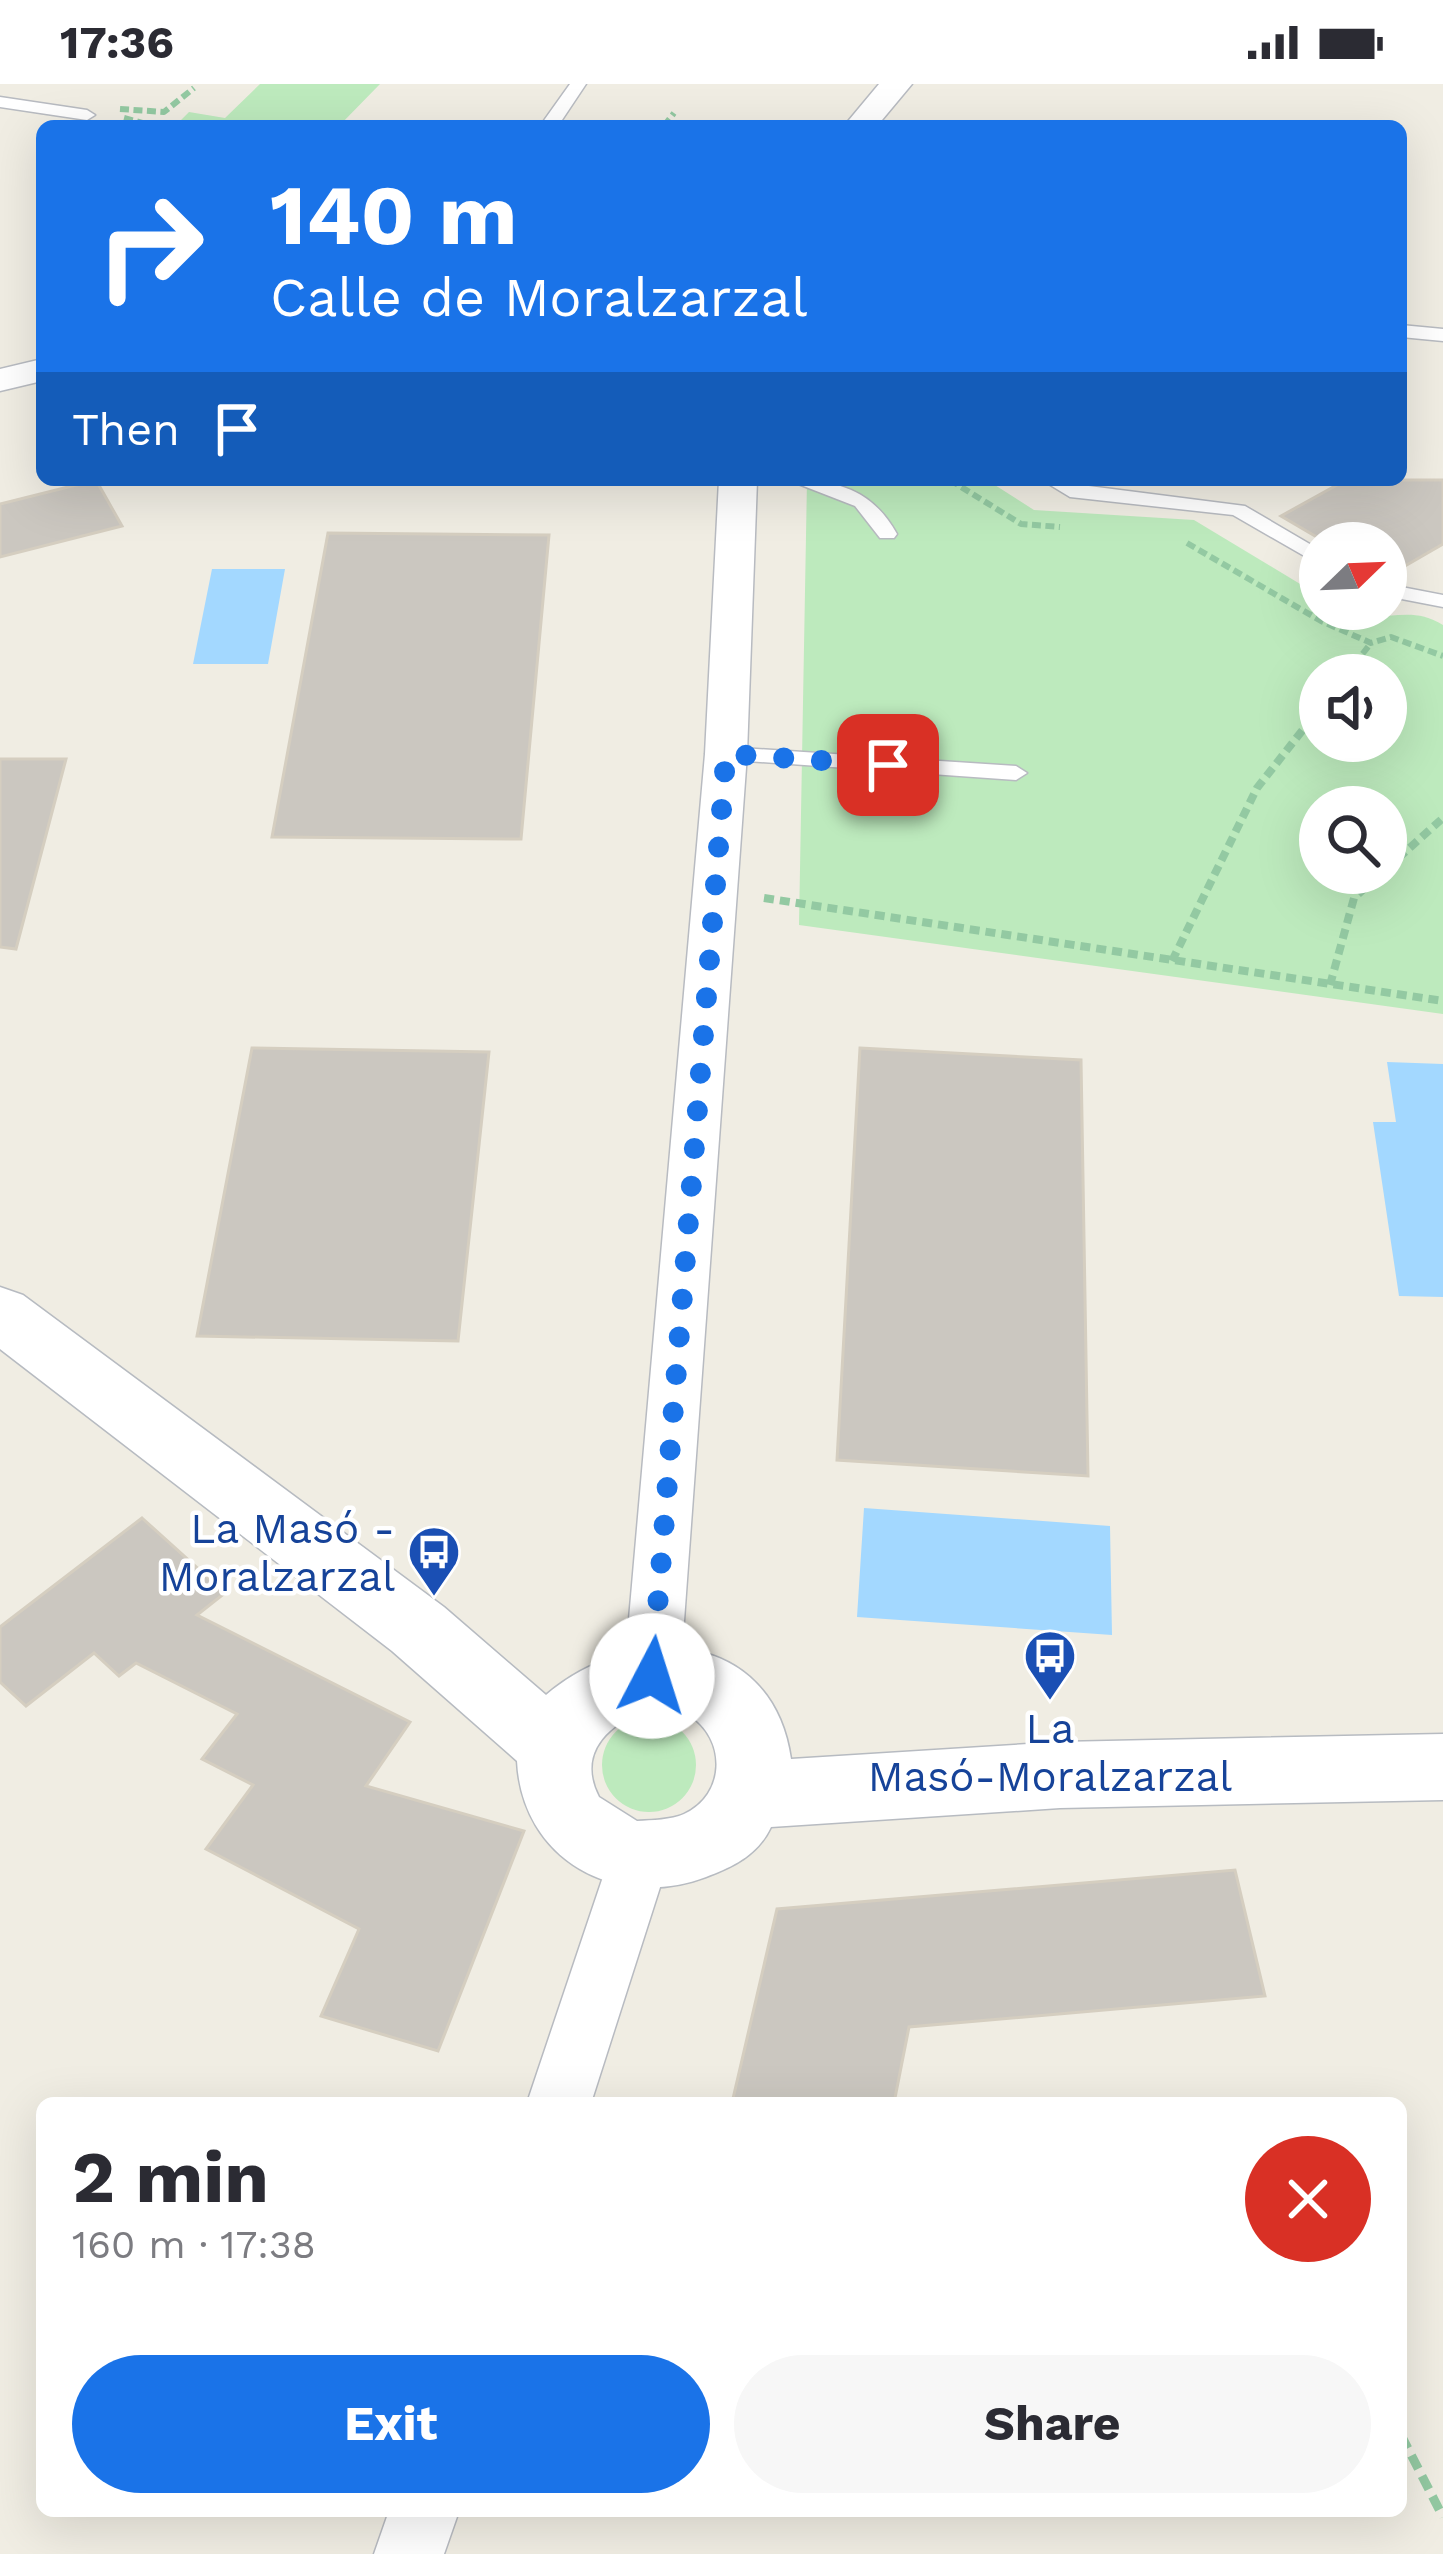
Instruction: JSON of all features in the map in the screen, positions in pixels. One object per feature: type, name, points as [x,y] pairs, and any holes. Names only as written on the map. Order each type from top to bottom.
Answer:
[{"type":"street","points":[[865,120],[896,84]]},
{"type":"street","points":[[0,380],[36,371]]},
{"type":"street","points":[[0,1313],[418,1629],[598,1707],[698,1684],[727,1702],[753,1772],[733,1823],[704,1844],[668,1856],[640,1856],[605,1847],[562,1807],[551,1778],[598,1707],[715,894],[738,486]]},
{"type":"street","points":[[753,1772],[938,1780],[1443,1767]]},
{"type":"street","points":[[561,2097],[640,1856]]},
{"type":"street","points":[[410,2554],[422,2517]]},
{"type":"lane","points":[[553,120],[578,84]]},
{"type":"lane","points":[[0,116],[8,101],[32,86]]},
{"type":"lane","points":[[8,101],[87,115]]},
{"type":"lane","points":[[1407,331],[1443,334]]},
{"type":"lane","points":[[830,486],[868,504],[887,535]]},
{"type":"lane","points":[[1062,486],[1070,491],[1238,510],[1299,546]]},
{"type":"lane","points":[[1407,594],[1443,601]]},
{"type":"lane","points":[[726,754],[1016,773]]},
{"type":"path","points":[[87,115],[112,108],[164,112],[194,88]]},
{"type":"path","points":[[668,120],[674,112]]},
{"type":"path","points":[[960,486],[1021,524],[1082,529]]},
{"type":"path","points":[[1165,538],[1188,543],[1322,622],[1371,644]]},
{"type":"path","points":[[1363,654],[1371,644],[1391,637],[1443,656]]},
{"type":"path","points":[[1172,961],[1257,788],[1299,735]]},
{"type":"path","points":[[1407,850],[1443,818]]},
{"type":"path","points":[[715,894],[789,900],[1443,1000]]},
{"type":"path","points":[[1330,985],[1358,894]]},
{"type":"path","points":[[1407,2447],[1443,2517]]},
{"type":"green space","points":[[260,84],[380,84],[345,120],[181,120],[189,112],[225,118]]},
{"type":"green space","points":[[807,486],[996,486],[1034,510],[1194,520],[1299,583],[1299,630],[1407,630],[1407,615],[1411,615],[1443,625],[1443,1014],[799,925]]},
{"type":"green space","points":[[649,1718],[682,1732],[696,1765],[682,1798],[649,1812],[616,1798],[602,1765],[616,1732]]},
{"type":"water","points":[[212,569],[285,569],[268,664],[193,664]]},
{"type":"water","points":[[1387,1062],[1443,1064],[1443,1297],[1399,1296],[1373,1122],[1396,1122]]},
{"type":"water","points":[[864,1508],[1110,1526],[1112,1635],[857,1617]]},
{"type":"building","points":[[1407,480],[1443,480],[1443,544],[1407,565],[1407,522],[1299,522],[1299,527],[1281,516],[1335,486],[1407,486]]},
{"type":"building","points":[[72,486],[99,486],[122,526],[0,557],[0,504]]},
{"type":"building","points":[[328,533],[549,535],[521,839],[272,837]]},
{"type":"building","points":[[0,759],[66,759],[16,949],[0,947]]},
{"type":"building","points":[[252,1048],[489,1052],[458,1341],[197,1336]]},
{"type":"building","points":[[860,1048],[1081,1060],[1088,1476],[837,1460]]},
{"type":"building","points":[[142,1518],[225,1593],[197,1615],[410,1722],[366,1786],[524,1831],[438,2051],[321,2016],[359,1929],[206,1849],[253,1785],[202,1759],[237,1714],[136,1663],[119,1676],[94,1653],[26,1706],[0,1682],[0,1627]]},
{"type":"building","points":[[1235,1870],[1265,1996],[909,2027],[895,2097],[733,2097],[777,1909]]},
{"type":"place","name":"La Masó - Moralzarzal","points":[[434,1598]]},
{"type":"place","name":"La Masó-Moralzarzal","points":[[1050,1702]]},
{"type":"route","points":[[652,1676],[726,754],[888,765]]}]
